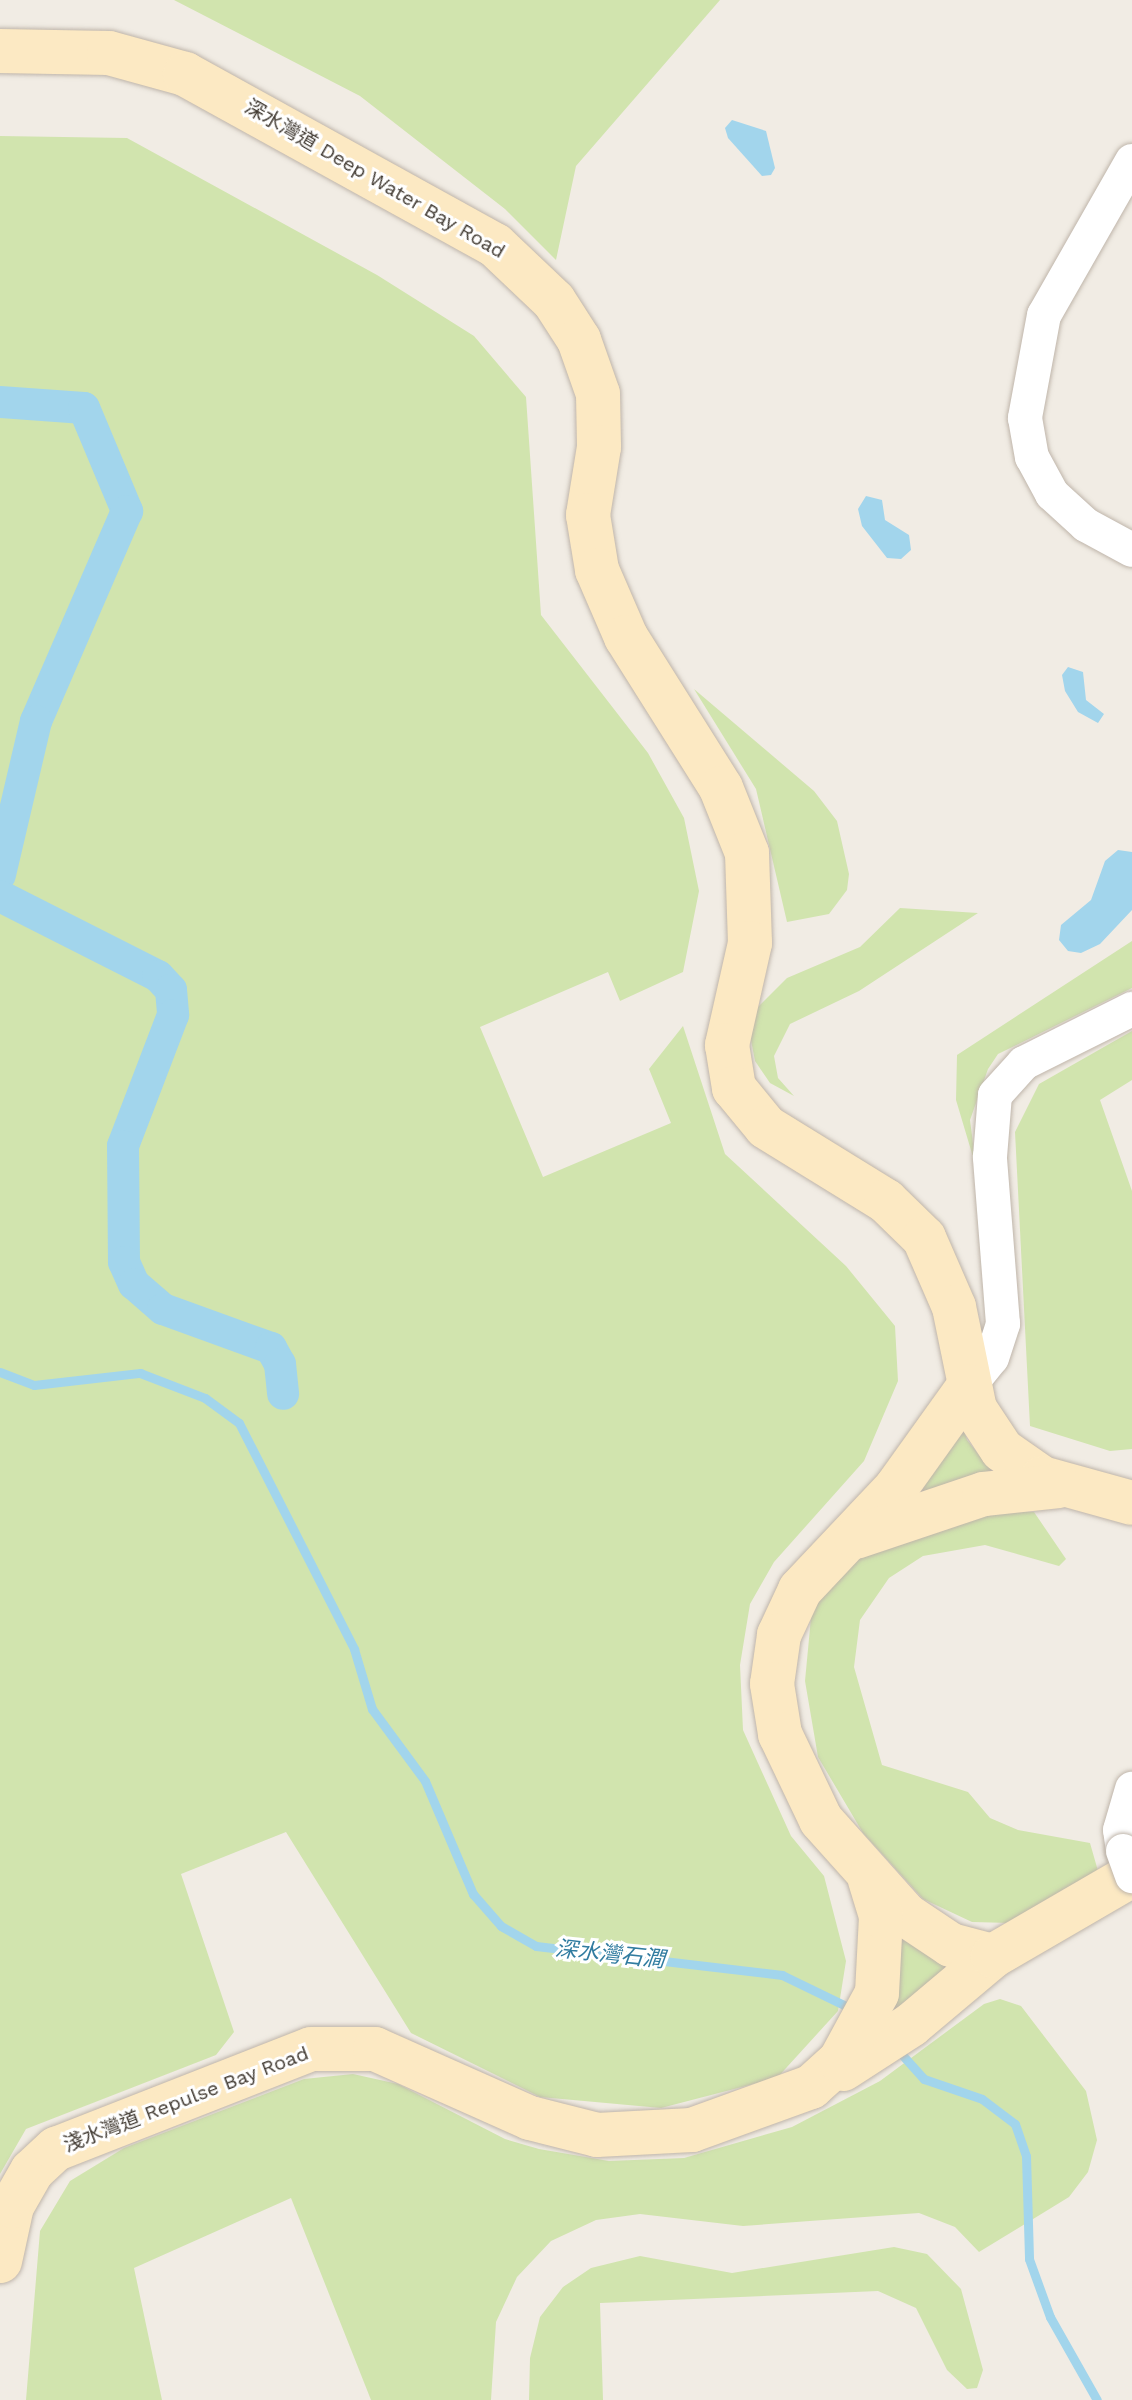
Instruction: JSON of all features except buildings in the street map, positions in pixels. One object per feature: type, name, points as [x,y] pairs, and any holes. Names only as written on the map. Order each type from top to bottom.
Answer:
[{"type":"main road","name":"深水灣道 Deep Water Bay Road","points":[[0,51],[109,53],[185,74],[495,245],[554,301],[579,340],[598,394],[600,427],[588,515],[603,589],[721,788],[747,853],[750,943],[729,1028],[730,1078],[755,1118],[886,1201],[924,1238],[954,1307],[975,1409],[1002,1450],[1020,1466],[1065,1486]]},
{"type":"main road","points":[[969,1386],[852,1538],[800,1590],[779,1635],[772,1684],[780,1734],[801,1785],[870,1879],[939,1937],[993,1956]]},
{"type":"main road","points":[[852,1538],[984,1494],[1023,1485],[1065,1486],[1132,1503]]},
{"type":"main road","name":"淺水灣道 Repulse Bay Road","points":[[0,2261],[17,2197],[56,2149],[311,2049],[375,2049],[530,2118],[597,2135],[692,2130],[811,2087],[878,2027],[1129,1867]]},
{"type":"main road","points":[[870,1879],[883,1955],[878,2027]]},
{"type":"street","points":[[1132,161],[1044,315],[1025,418],[1032,457],[1052,494],[1086,525],[1132,550]]},
{"type":"street","points":[[969,1386],[992,1358],[1003,1324],[990,1157],[995,1095],[1024,1063],[1132,1009]]},
{"type":"street","points":[[1129,1867],[1120,1830],[1132,1789]]},
{"type":"green space","points":[[174,0],[720,0],[576,166],[556,260],[505,209],[360,96]]},
{"type":"green space","points":[[0,136],[127,138],[377,275],[474,336],[526,397],[541,615],[648,753],[684,818],[699,891],[683,972],[620,1001],[608,972],[480,1027],[543,1177],[671,1123],[649,1069],[683,1026],[725,1154],[846,1266],[895,1326],[898,1381],[864,1461],[774,1562],[750,1604],[740,1665],[743,1730],[791,1836],[824,1876],[846,1961],[838,2011],[777,2078],[661,2108],[540,2097],[411,2033],[286,1832],[181,1874],[234,2032],[216,2055],[26,2129],[0,2174]]},
{"type":"green space","points":[[694,689],[814,791],[837,821],[849,874],[847,890],[829,914],[787,922],[756,789]]},
{"type":"green space","points":[[900,908],[978,913],[859,991],[790,1024],[774,1056],[778,1078],[794,1096],[770,1083],[755,1061],[750,1035],[756,1009],[787,978],[860,947]]},
{"type":"green space","points":[[1132,941],[1132,988],[998,1054],[988,1069],[970,1120],[976,1167],[956,1100],[957,1055]]},
{"type":"green space","points":[[1132,1031],[1132,1080],[1100,1100],[1132,1191],[1132,1449],[1110,1451],[1030,1426],[1015,1132],[1039,1084]]},
{"type":"green space","points":[[959,1413],[967,1440],[984,1461],[1010,1478],[885,1513]]},
{"type":"green space","points":[[965,1510],[1034,1512],[1066,1559],[1059,1566],[985,1545],[923,1556],[889,1578],[860,1620],[854,1667],[882,1765],[968,1792],[990,1818],[1018,1830],[1090,1843],[1100,1878],[1011,1923],[972,1922],[923,1899],[863,1833],[818,1757],[805,1681],[812,1607],[840,1562]]},
{"type":"green space","points":[[888,1921],[958,1965],[876,2022]]},
{"type":"green space","points":[[1000,1999],[1021,2006],[1086,2091],[1097,2140],[1088,2172],[1069,2197],[979,2252],[955,2227],[919,2213],[743,2226],[640,2214],[596,2220],[551,2241],[517,2277],[496,2322],[491,2400],[371,2400],[291,2198],[134,2268],[162,2400],[26,2400],[40,2231],[70,2181],[124,2148],[304,2079],[353,2074],[398,2084],[505,2139],[539,2149],[609,2161],[684,2158],[792,2127],[880,2081],[984,2004]]},
{"type":"green space","points":[[894,2247],[927,2254],[961,2289],[983,2370],[977,2388],[967,2389],[947,2370],[916,2308],[878,2291],[600,2303],[603,2400],[529,2400],[530,2358],[540,2317],[563,2287],[591,2268],[640,2256],[732,2273]]},
{"type":"water","points":[[732,120],[766,131],[775,168],[771,175],[762,176],[728,138],[725,128]]},
{"type":"water","points":[[866,496],[882,500],[885,520],[909,535],[911,550],[901,559],[887,558],[862,526],[858,509]]},
{"type":"water","points":[[1068,667],[1083,672],[1086,700],[1104,714],[1098,723],[1078,712],[1065,691],[1062,675]]},
{"type":"water","points":[[1118,850],[1132,852],[1132,910],[1100,944],[1081,953],[1068,951],[1059,940],[1061,925],[1091,900],[1105,861]]},
{"type":"waterway","points":[[0,402],[84,408],[127,511],[36,721],[0,875]]},
{"type":"waterway","points":[[0,896],[158,976],[171,990],[173,1015],[123,1146],[124,1262],[134,1284],[163,1309],[271,1348],[280,1364],[283,1394]]},
{"type":"waterway","name":"深水灣石澗","points":[[0,1372],[34,1385],[140,1373],[205,1398],[239,1423],[354,1649],[372,1709],[425,1781],[473,1894],[501,1926],[536,1946],[782,1975],[856,2011]]},
{"type":"waterway","name":"深水灣石澗","points":[[896,2048],[924,2079],[982,2099],[1015,2124],[1026,2156],[1029,2259],[1050,2317],[1097,2400]]}]
